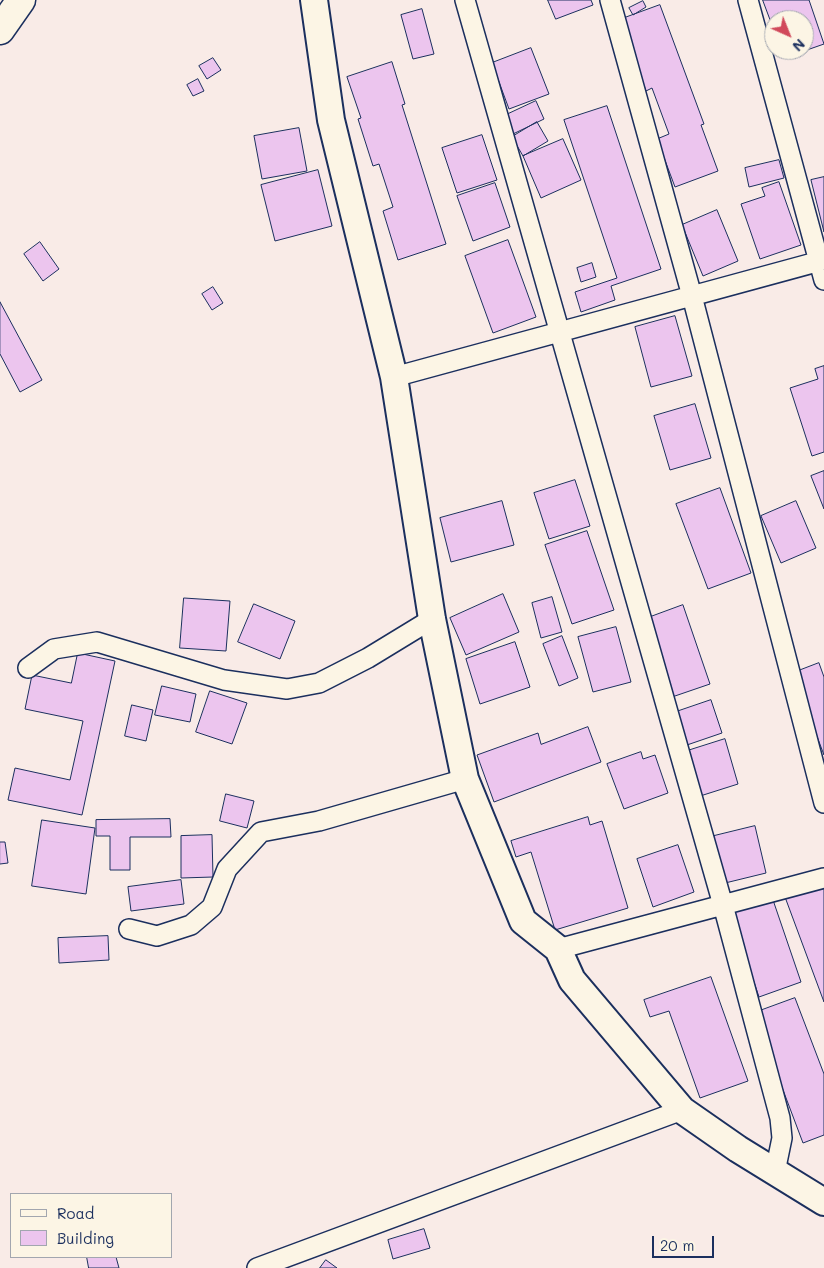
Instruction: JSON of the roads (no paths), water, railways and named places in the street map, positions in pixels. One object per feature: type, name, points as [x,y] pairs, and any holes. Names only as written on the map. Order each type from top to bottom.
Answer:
[{"type":"highway","points":[[0,30],[21,0]]},
{"type":"main road","points":[[314,0],[331,120],[394,377],[432,619],[464,780],[523,921],[558,949],[572,980],[682,1110],[738,1149],[824,1202]]},
{"type":"street","points":[[465,0],[723,905],[780,1118],[782,1138],[774,1172]]},
{"type":"street","points":[[610,0],[692,296],[824,803]]},
{"type":"street","points":[[748,0],[821,261],[824,280]]},
{"type":"street","points":[[394,377],[821,261]]},
{"type":"street","points":[[28,668],[54,649],[97,642],[224,680],[287,689],[318,682],[368,658],[432,619]]},
{"type":"street","points":[[129,929],[157,936],[191,925],[212,907],[227,869],[261,832],[319,822],[464,780]]},
{"type":"street","points":[[558,949],[824,878]]},
{"type":"street","points":[[256,1268],[682,1110]]}]
